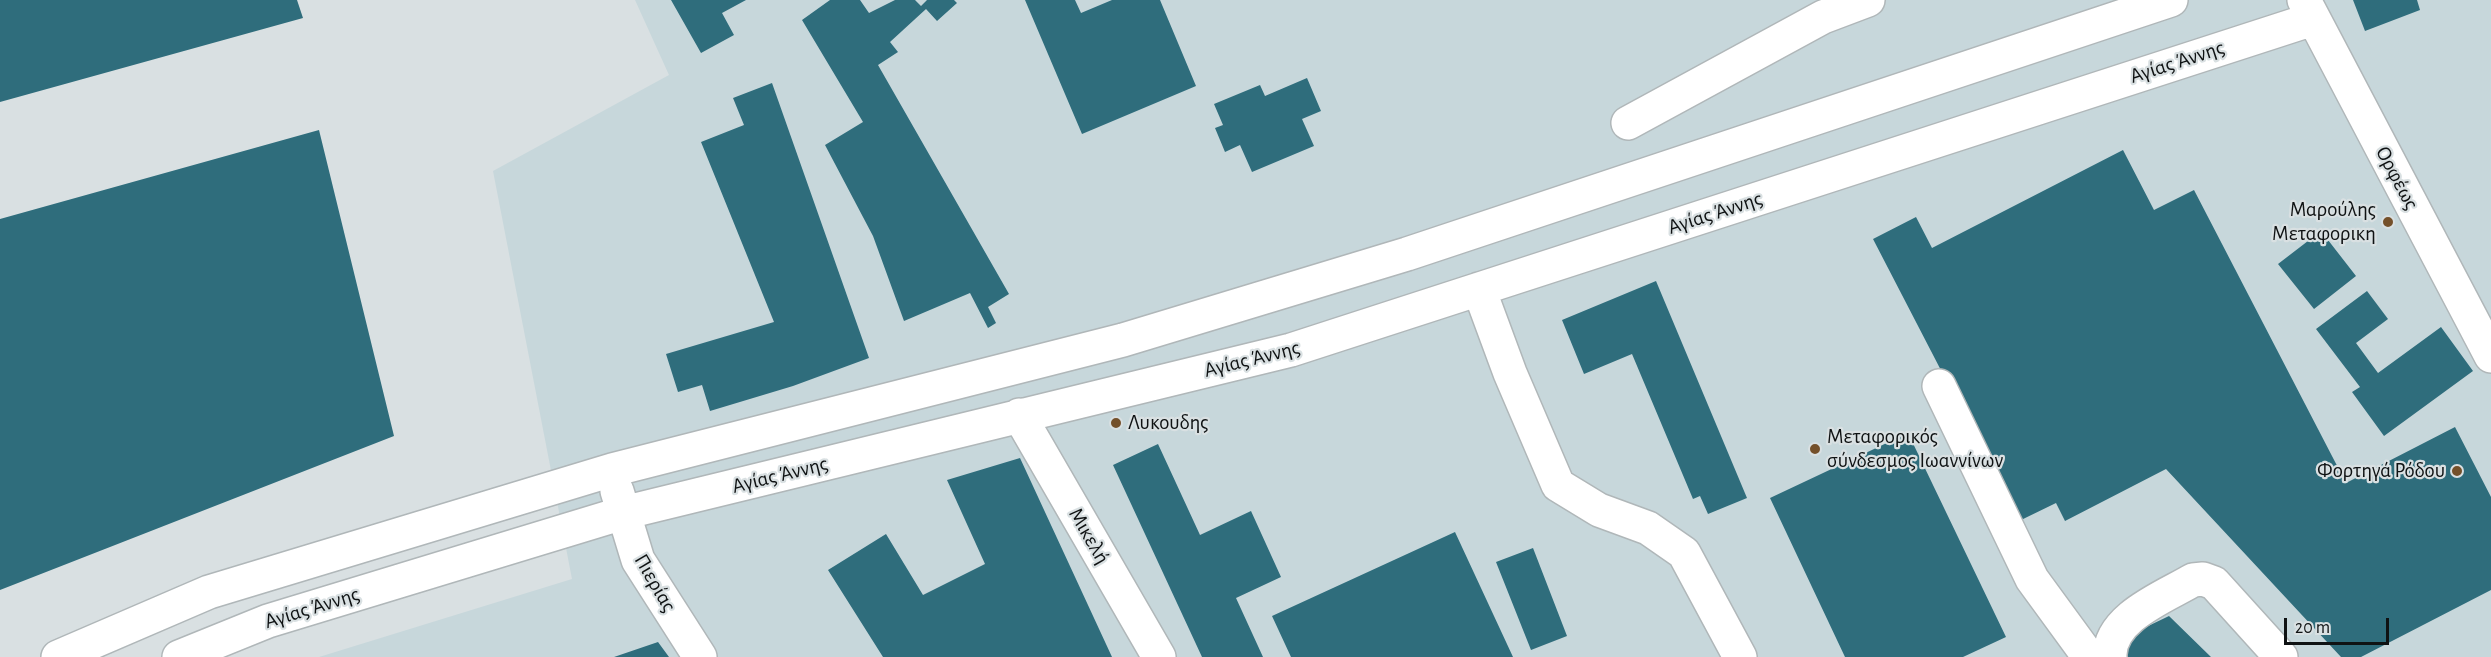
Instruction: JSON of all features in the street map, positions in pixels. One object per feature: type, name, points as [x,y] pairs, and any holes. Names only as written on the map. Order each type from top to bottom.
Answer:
[{"type":"street","points":[[1628,123],[1823,17],[1868,0]]},
{"type":"street","points":[[58,657],[209,592],[612,470],[1124,340],[1418,250],[2171,0]]},
{"type":"street","name":"Αγίας Άννης","points":[[179,657],[268,621],[623,513],[1291,350],[1479,289],[2308,9]]},
{"type":"street","name":"Ορφέως","points":[[2308,9],[2491,356]]},
{"type":"street","points":[[1479,289],[1509,373],[1558,485],[1599,510],[1648,528],[1684,554],[1740,657]]},
{"type":"street","points":[[1939,386],[2032,579],[2089,657]]},
{"type":"street","name":"Μικελή","points":[[1019,415],[1159,657]]},
{"type":"street","name":"Πιερίας","points":[[612,470],[638,560],[699,657]]},
{"type":"street","points":[[2110,657],[2114,632],[2125,620],[2193,580],[2203,579],[2214,583],[2281,657]]},
{"type":"shaded area","points":[[635,0],[2491,0],[2491,657],[319,657],[572,579],[493,171],[669,75]]},
{"type":"building","points":[[0,0],[297,0],[303,18],[0,102]]},
{"type":"building","points":[[671,0],[746,0],[722,13],[734,35],[701,53]]},
{"type":"building","points":[[830,0],[860,0],[869,13],[895,0],[915,0],[921,6],[927,0],[954,0],[957,3],[937,21],[926,9],[890,42],[898,52],[878,65],[1009,294],[988,307],[996,323],[988,328],[970,293],[904,321],[873,236],[825,145],[863,122],[802,20]]},
{"type":"building","points":[[1025,0],[1075,0],[1081,13],[1112,0],[1160,0],[1196,86],[1082,134]]},
{"type":"building","points":[[2353,0],[2417,0],[2420,10],[2365,31]]},
{"type":"building","points":[[1307,78],[1321,111],[1302,119],[1314,146],[1252,172],[1240,145],[1225,152],[1215,128],[1223,125],[1214,104],[1260,85],[1265,96]]},
{"type":"building","points":[[772,83],[869,358],[793,386],[710,411],[702,385],[678,392],[666,354],[774,322],[701,142],[744,125],[733,98]]},
{"type":"building","points":[[319,130],[394,436],[0,590],[0,219]]},
{"type":"building","points":[[2123,150],[2154,210],[2194,190],[2346,483],[2455,427],[2491,497],[2491,590],[2361,657],[2341,657],[2166,469],[2065,521],[2056,503],[2019,521],[1873,239],[1916,217],[1932,248]]},
{"type":"building","points":[[2321,231],[2356,276],[2314,309],[2278,264]]},
{"type":"building","points":[[1656,281],[1747,498],[1708,514],[1700,496],[1693,499],[1632,354],[1584,374],[1562,320]]},
{"type":"building","points":[[2367,291],[2388,319],[2356,343],[2378,373],[2441,327],[2473,371],[2384,436],[2352,392],[2360,387],[2316,329]]},
{"type":"building","points":[[1908,433],[2006,637],[1963,657],[1845,657],[1770,498]]},
{"type":"building","points":[[1158,444],[1200,535],[1251,511],[1281,577],[1236,598],[1263,657],[1202,657],[1113,465]]},
{"type":"building","points":[[1020,458],[1112,657],[883,657],[828,570],[886,534],[923,595],[985,564],[947,480]]},
{"type":"building","points":[[1455,532],[1513,657],[1291,657],[1272,616]]},
{"type":"building","points":[[1533,548],[1567,636],[1531,650],[1496,562]]},
{"type":"building","points":[[2169,616],[2211,657],[2127,657],[2119,640]]},
{"type":"building","points":[[658,642],[669,657],[614,657]]},
{"type":"place","name":"Μαρούλης Μεταφορικη","points":[[2388,222]]},
{"type":"place","name":"Λυκουδης","points":[[1116,423]]},
{"type":"place","name":"Μεταφορικός σύνδεσμος Ιωαννίνων","points":[[1815,449]]},
{"type":"place","name":"Φορτηγά Ρόδου","points":[[2457,471]]}]
